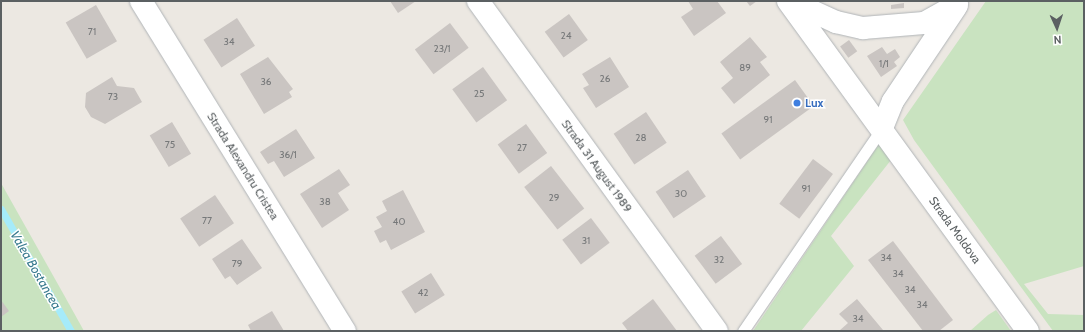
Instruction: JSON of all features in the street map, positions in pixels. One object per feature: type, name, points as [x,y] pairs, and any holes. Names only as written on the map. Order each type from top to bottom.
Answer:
[{"type":"street","name":"Strada Alexandru Cristea","points":[[141,1],[345,331]]},
{"type":"street","name":"Strada 31 August 1989","points":[[478,1],[717,331]]},
{"type":"street","name":"Strada Moldova","points":[[789,1],[836,22],[864,28],[924,22],[958,3]]},
{"type":"street","name":"Strada Moldova","points":[[789,1],[1028,331]]},
{"type":"street","name":"Strada Moldova","points":[[882,128],[893,101],[958,3]]},
{"type":"lane","points":[[743,331],[882,128]]},
{"type":"green space","points":[[986,1],[1084,1],[1084,266],[1024,284],[1048,314],[1084,315],[1084,331],[1053,331],[914,140],[903,120]]},
{"type":"green space","points":[[879,144],[891,160],[831,236],[854,266],[801,331],[753,331]]},
{"type":"green space","points":[[1,183],[64,295],[84,331],[1,331]]},
{"type":"green space","points":[[996,310],[1011,331],[970,331],[988,315]]},
{"type":"building","points":[[390,1],[416,1],[398,13]]},
{"type":"building","points":[[688,1],[717,1],[726,13],[694,36],[681,17],[693,9]]},
{"type":"building","points":[[746,1],[757,1],[750,6]]},
{"type":"building","points":[[904,3],[904,8],[891,9],[891,5]]},
{"type":"building","points":[[96,5],[117,41],[87,59],[66,22]]},
{"type":"building","points":[[569,14],[588,40],[564,58],[545,32]]},
{"type":"building","points":[[237,18],[255,46],[221,67],[203,40]]},
{"type":"building","points":[[450,23],[469,48],[434,74],[415,49]]},
{"type":"building","points":[[750,37],[767,57],[760,62],[770,75],[734,104],[721,88],[733,78],[720,62]]},
{"type":"building","points":[[849,40],[857,51],[848,58],[840,46]]},
{"type":"building","points":[[882,47],[887,54],[895,49],[900,57],[894,62],[897,66],[881,77],[867,56]]},
{"type":"building","points":[[268,57],[293,89],[289,92],[292,97],[264,114],[240,74]]},
{"type":"building","points":[[610,57],[629,87],[596,108],[583,88],[589,85],[582,74]]},
{"type":"building","points":[[483,67],[507,100],[476,123],[452,89]]},
{"type":"building","points":[[112,77],[117,86],[134,88],[142,102],[105,124],[91,117],[85,107],[86,93]]},
{"type":"building","points":[[795,80],[814,106],[740,159],[721,133]]},
{"type":"building","points":[[646,112],[667,143],[634,164],[614,134]]},
{"type":"building","points":[[172,122],[191,154],[169,167],[150,135]]},
{"type":"building","points":[[526,124],[547,153],[519,174],[498,145]]},
{"type":"building","points":[[296,129],[315,158],[284,177],[274,161],[268,164],[260,152]]},
{"type":"building","points":[[813,159],[833,174],[799,219],[779,204]]},
{"type":"building","points":[[551,166],[584,209],[557,229],[524,187]]},
{"type":"building","points":[[339,169],[350,185],[338,193],[349,210],[322,228],[300,194]]},
{"type":"building","points":[[688,170],[706,197],[674,218],[656,192]]},
{"type":"building","points":[[403,190],[425,232],[391,250],[386,240],[380,243],[374,231],[382,227],[376,217],[387,211],[382,201]]},
{"type":"building","points":[[215,195],[234,223],[199,247],[180,218]]},
{"type":"building","points":[[591,218],[610,243],[581,264],[562,240]]},
{"type":"building","points":[[721,236],[742,264],[716,284],[695,256]]},
{"type":"building","points":[[242,239],[262,268],[237,285],[230,276],[225,279],[212,259]]},
{"type":"building","points":[[893,241],[953,320],[939,331],[923,331],[868,260]]},
{"type":"building","points":[[431,273],[445,295],[415,314],[401,292]]},
{"type":"building","points":[[653,299],[677,331],[628,331],[622,323]]},
{"type":"building","points":[[857,299],[884,331],[839,331],[848,323],[839,314]]},
{"type":"building","points":[[1,300],[9,311],[1,317]]},
{"type":"building","points":[[272,311],[284,331],[251,331],[248,325]]},
{"type":"waterway","name":"Valea Bostancea","points":[[1,209],[71,331]]},
{"type":"place","name":"Lux","points":[[797,103]]}]
